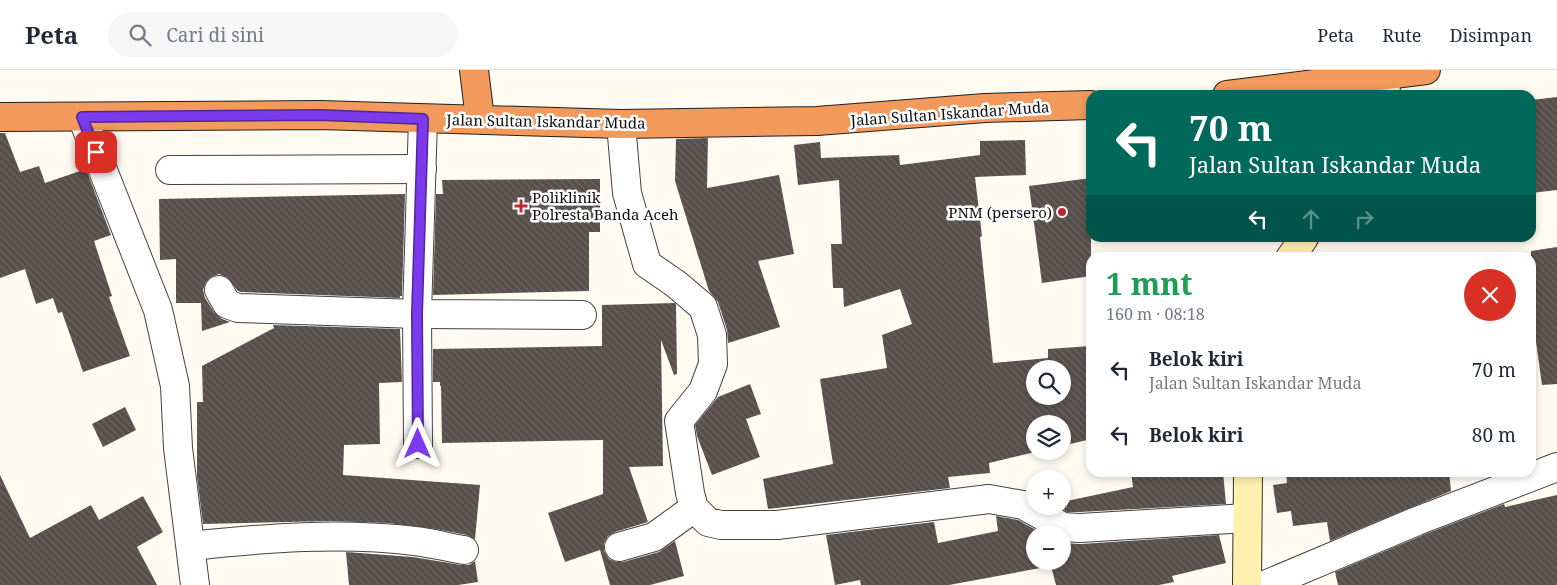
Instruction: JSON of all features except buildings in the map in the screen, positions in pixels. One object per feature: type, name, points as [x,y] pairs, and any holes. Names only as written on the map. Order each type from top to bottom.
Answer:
[{"type":"highway","points":[[474,70],[480,119]]},
{"type":"highway","points":[[1274,90],[1385,80],[1426,70]]},
{"type":"highway","name":"Jalan Sultan Iskandar Muda","points":[[0,117],[320,115],[621,124],[817,121],[985,108],[1086,105]]},
{"type":"street","points":[[82,117],[158,310],[175,386],[178,448],[195,585]]},
{"type":"street","points":[[418,444],[417,314],[423,119]]},
{"type":"street","points":[[621,124],[627,193],[647,264],[676,284],[703,307],[712,335],[714,364],[703,392],[679,421],[694,508],[708,522],[721,525],[777,525],[989,498],[1023,505],[1062,527],[1080,528],[1247,518]]},
{"type":"street","points":[[170,170],[422,168]]},
{"type":"street","points":[[219,290],[227,304],[238,308],[417,314],[582,316]]},
{"type":"street","points":[[1536,475],[1557,467]]},
{"type":"street","points":[[1247,585],[1248,477]]},
{"type":"street","points":[[1265,585],[1417,521],[1531,477]]},
{"type":"street","points":[[619,547],[654,537],[694,508]]},
{"type":"street","points":[[191,546],[265,538],[361,537],[414,541],[464,550]]},
{"type":"place","name":"Poliklinik Polresta Banda Aceh","points":[[521,206]]},
{"type":"place","name":"PNM (persero)","points":[[1062,212]]},
{"type":"route","points":[[96,152],[82,117],[320,115],[423,119],[417,314],[418,444]]}]
